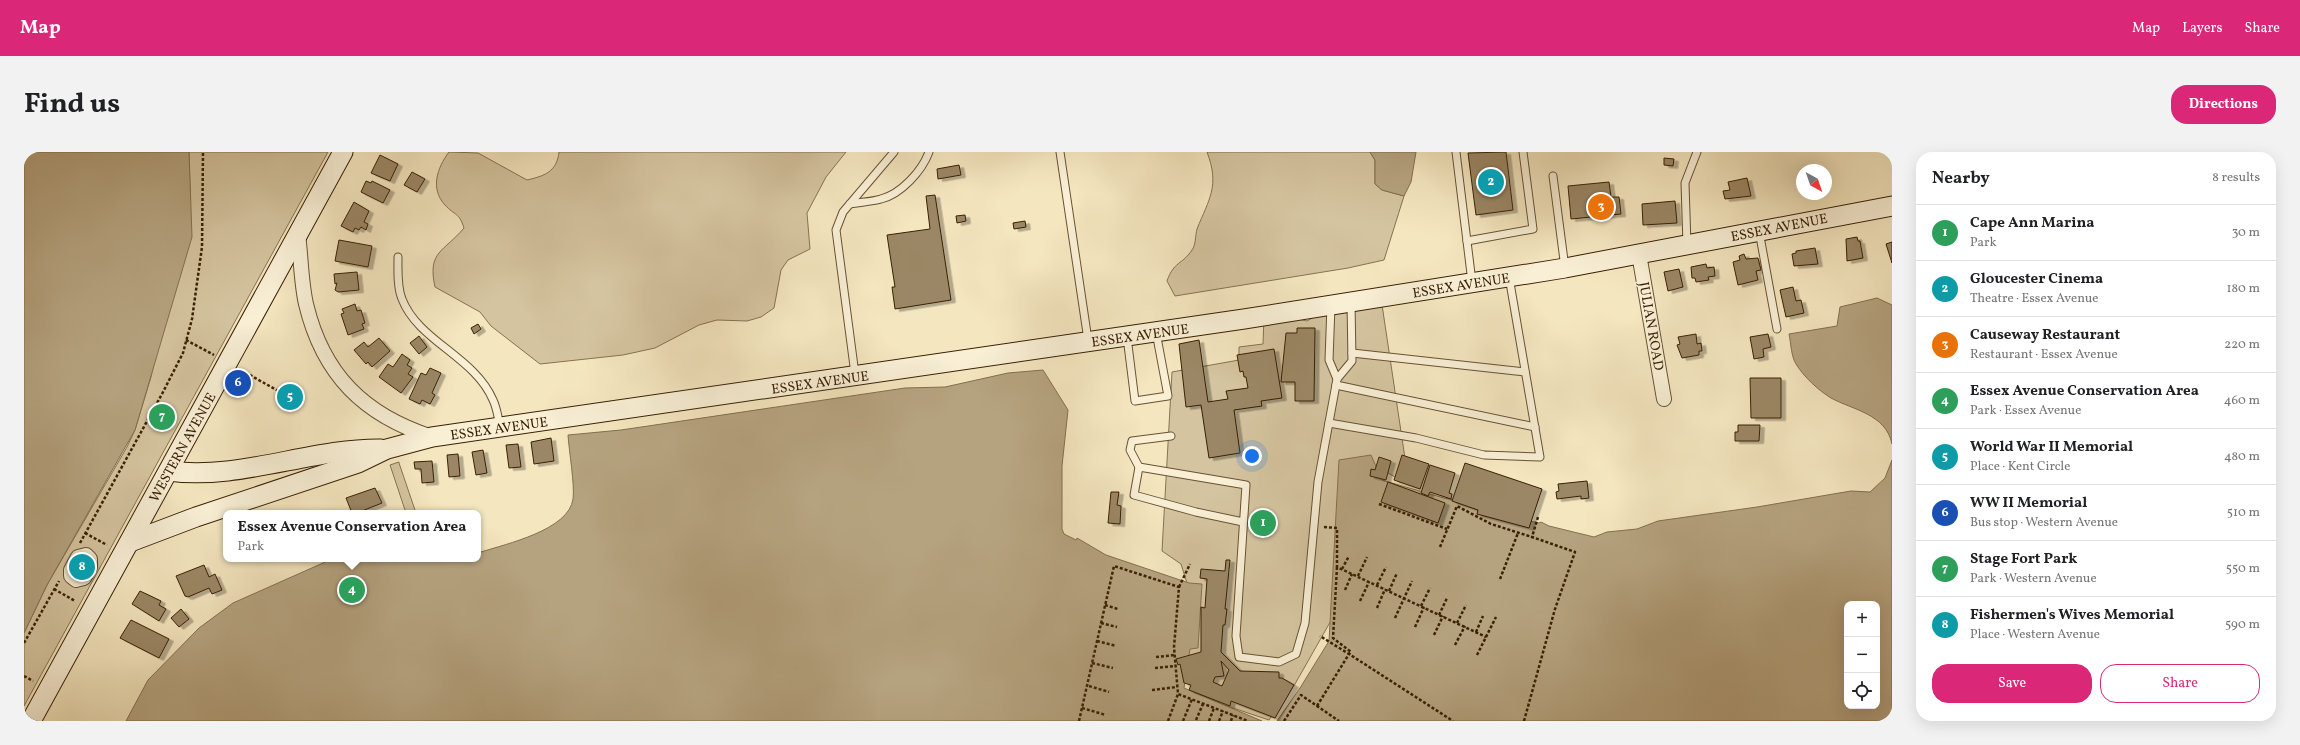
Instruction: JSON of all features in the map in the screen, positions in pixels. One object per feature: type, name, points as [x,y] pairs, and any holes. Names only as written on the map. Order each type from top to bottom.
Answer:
[{"type":"street","name":"WESTERN AVENUE","points":[[32,721],[343,152]]},
{"type":"street","name":"ESSEX AVENUE","points":[[130,542],[196,517],[358,463],[387,449],[432,437],[500,429],[1126,337],[1472,283],[1565,268],[1892,206]]},
{"type":"street","points":[[298,234],[306,303],[311,322],[316,337],[335,371],[354,393],[378,414],[414,431],[432,437]]},
{"type":"street","name":"JULIAN ROAD","points":[[1639,254],[1664,399]]},
{"type":"street","name":"ESSEX AVENUE","points":[[169,471],[190,474],[232,470],[358,449],[387,449]]},
{"type":"lane","points":[[855,377],[836,230],[843,212],[894,152]]},
{"type":"lane","points":[[850,204],[881,199],[892,195],[924,164],[929,152]]},
{"type":"lane","points":[[1060,152],[1088,342]]},
{"type":"lane","points":[[1456,152],[1472,283]]},
{"type":"lane","points":[[1467,241],[1533,229],[1523,152]]},
{"type":"lane","points":[[1687,245],[1685,183],[1696,152]]},
{"type":"lane","points":[[1553,176],[1565,268]]},
{"type":"lane","points":[[1759,231],[1777,329]]},
{"type":"lane","points":[[398,257],[398,275],[401,299],[426,330],[469,367],[482,383],[493,400],[500,429]]},
{"type":"lane","points":[[1329,423],[1416,438],[1484,455],[1540,457],[1509,277]]},
{"type":"lane","points":[[1336,382],[1352,361],[1351,302]]},
{"type":"lane","points":[[1139,467],[1246,485],[1236,636],[1239,657],[1279,662],[1296,654],[1305,623],[1317,491],[1336,382],[1329,360],[1331,305]]},
{"type":"lane","points":[[1126,337],[1135,401],[1168,396],[1156,332]]},
{"type":"lane","points":[[1352,353],[1525,372]]},
{"type":"lane","points":[[1336,382],[1535,427]]},
{"type":"lane","points":[[1171,436],[1132,441],[1130,450],[1139,467],[1134,495],[1196,512],[1243,522]]},
{"type":"path","points":[[77,553],[85,533],[180,359],[186,340],[196,297],[202,247],[203,152]]},
{"type":"path","points":[[186,340],[212,354]]},
{"type":"path","points":[[241,370],[280,392]]},
{"type":"path","points":[[286,388],[295,388],[300,396],[298,405],[289,408],[284,407],[279,399],[280,392],[286,388]]},
{"type":"path","points":[[1379,504],[1447,529]]},
{"type":"path","points":[[1440,548],[1456,506],[1491,524],[1574,552],[1555,609],[1524,721]]},
{"type":"path","points":[[1532,538],[1538,517]]},
{"type":"path","points":[[1317,706],[1351,652],[1333,638],[1337,566],[1336,528],[1324,527]]},
{"type":"path","points":[[85,533],[107,545]]},
{"type":"path","points":[[1500,579],[1518,533]]},
{"type":"path","points":[[1342,569],[1349,556]]},
{"type":"path","points":[[1358,576],[1367,557]]},
{"type":"path","points":[[1168,721],[1178,694],[1175,655],[1179,587],[1190,564]]},
{"type":"path","points":[[1079,721],[1114,566],[1179,587]]},
{"type":"path","points":[[1337,566],[1486,637]]},
{"type":"path","points":[[1377,585],[1386,567]]},
{"type":"path","points":[[1389,591],[1397,573]]},
{"type":"path","points":[[1345,590],[1352,574]]},
{"type":"path","points":[[24,643],[62,575]]},
{"type":"path","points":[[1360,601],[1369,582]]},
{"type":"path","points":[[1395,618],[1412,582]]},
{"type":"path","points":[[1415,627],[1430,588]]},
{"type":"path","points":[[54,589],[75,600]]},
{"type":"path","points":[[1377,608],[1385,589]]},
{"type":"path","points":[[1434,636],[1448,598]]},
{"type":"path","points":[[1105,605],[1118,609]]},
{"type":"path","points":[[1457,623],[1466,605]]},
{"type":"path","points":[[1476,632],[1483,616]]},
{"type":"path","points":[[1478,655],[1496,617]]},
{"type":"path","points":[[1101,623],[1118,627]]},
{"type":"path","points":[[1455,645],[1464,626]]},
{"type":"path","points":[[1320,636],[1453,721]]},
{"type":"path","points":[[1097,641],[1116,646]]},
{"type":"path","points":[[1156,657],[1175,655]]},
{"type":"path","points":[[1092,663],[1114,668]]},
{"type":"path","points":[[1155,668],[1176,666]]},
{"type":"path","points":[[24,676],[33,681]]},
{"type":"path","points":[[1089,686],[1109,692]]},
{"type":"path","points":[[1152,690],[1177,687]]},
{"type":"path","points":[[1178,694],[1248,721]]},
{"type":"path","points":[[1284,721],[1301,695],[1339,721]]},
{"type":"path","points":[[1183,721],[1192,699]]},
{"type":"path","points":[[1196,720],[1203,704]]},
{"type":"path","points":[[1082,708],[1106,715]]},
{"type":"path","points":[[1209,721],[1214,708]]},
{"type":"path","points":[[1219,721],[1223,711]]},
{"type":"path","points":[[1231,721],[1233,715]]},
{"type":"shaded area","points":[[24,152],[189,152],[192,237],[135,430],[47,585],[24,633]]},
{"type":"shaded area","points":[[189,152],[328,152],[24,706],[24,633],[47,585],[127,447],[135,430],[151,377],[190,194]]},
{"type":"shaded area","points":[[449,152],[478,153],[527,180],[539,177],[549,172],[556,164],[559,152],[846,152],[826,177],[807,213],[810,249],[788,260],[781,270],[774,308],[761,317],[747,321],[717,320],[699,325],[655,348],[623,355],[540,364],[491,326],[480,312],[435,287],[433,266],[435,259],[464,228],[458,217],[440,199],[438,192],[437,178],[441,165]]},
{"type":"shaded area","points":[[1207,152],[1370,152],[1375,160],[1375,184],[1382,190],[1404,196],[1384,260],[1348,268],[1175,296],[1167,281],[1175,266],[1188,255],[1193,248],[1197,229],[1209,200],[1213,183],[1213,174]]},
{"type":"shaded area","points":[[1370,152],[1416,152],[1411,182],[1404,196],[1382,190],[1375,184],[1375,160]]},
{"type":"shaded area","points":[[1381,298],[1409,485],[1381,469],[1354,580],[1295,684],[1269,720],[1203,698],[1172,661],[1193,602],[1181,564],[1162,551],[1172,372],[1239,360],[1239,347],[1263,344],[1264,317],[1281,315],[1307,321],[1340,302]]},
{"type":"shaded area","points":[[1877,298],[1892,305],[1892,444],[1889,434],[1876,419],[1831,398],[1807,378],[1794,361],[1789,334],[1837,326],[1840,307]]},
{"type":"shaded area","points":[[1043,370],[1068,410],[1062,466],[1062,529],[1064,534],[1076,540],[1077,538],[1106,555],[1189,583],[1202,584],[1198,648],[1190,649],[1184,688],[1262,721],[126,721],[148,680],[199,628],[233,603],[325,562],[481,562],[481,552],[520,540],[549,527],[569,510],[573,499],[573,477],[568,435],[621,430],[905,388],[945,387],[1008,373]]},
{"type":"shaded area","points":[[1371,455],[1382,480],[1444,498],[1509,510],[1509,516],[1539,523],[1541,522],[1549,526],[1594,537],[1607,532],[1637,529],[1658,521],[1757,507],[1851,491],[1870,492],[1885,478],[1892,460],[1892,721],[1277,721],[1300,688],[1329,641],[1339,460]]},
{"type":"shaded area","points":[[399,462],[415,510],[405,510],[390,465]]},
{"type":"building","points":[[1506,152],[1513,210],[1476,215],[1468,153]]},
{"type":"building","points":[[380,155],[398,164],[390,181],[371,173]]},
{"type":"building","points":[[1664,158],[1674,159],[1673,166],[1664,165]]},
{"type":"building","points":[[959,165],[961,175],[938,179],[937,169]]},
{"type":"building","points":[[412,172],[425,179],[417,192],[404,185]]},
{"type":"building","points":[[1747,178],[1751,196],[1725,199],[1723,191],[1730,190],[1728,182]]},
{"type":"building","points":[[366,181],[371,183],[372,181],[390,190],[383,203],[361,192]]},
{"type":"building","points":[[1609,182],[1611,197],[1619,197],[1621,214],[1571,219],[1568,186]]},
{"type":"building","points":[[935,195],[951,300],[895,309],[892,287],[895,287],[887,235],[930,229],[926,196]]},
{"type":"building","points":[[1675,201],[1677,223],[1643,225],[1642,204]]},
{"type":"building","points":[[354,202],[369,211],[364,222],[368,224],[366,230],[361,227],[359,230],[355,228],[353,232],[341,226]]},
{"type":"building","points":[[965,215],[966,221],[957,223],[956,216]]},
{"type":"building","points":[[1025,221],[1026,227],[1014,229],[1013,223]]},
{"type":"building","points":[[1857,237],[1858,241],[1860,241],[1863,258],[1847,261],[1846,239]]},
{"type":"building","points":[[339,240],[372,246],[368,267],[335,261]]},
{"type":"building","points":[[1892,242],[1892,263],[1886,244]]},
{"type":"building","points":[[1815,248],[1818,264],[1794,266],[1792,254],[1796,253],[1796,251]]},
{"type":"building","points":[[1744,254],[1746,259],[1758,258],[1761,270],[1756,271],[1758,280],[1738,285],[1733,262],[1740,260],[1739,256]]},
{"type":"building","points":[[1706,264],[1707,268],[1714,267],[1715,276],[1708,277],[1709,280],[1696,282],[1695,278],[1692,278],[1691,267]]},
{"type":"building","points":[[1679,269],[1683,287],[1668,291],[1664,272]]},
{"type":"building","points":[[357,272],[359,290],[338,292],[335,290],[337,283],[335,284],[334,274]]},
{"type":"building","points":[[1793,287],[1796,301],[1801,300],[1804,313],[1786,317],[1780,290]]},
{"type":"building","points":[[355,304],[357,311],[361,310],[365,323],[362,324],[364,329],[348,335],[341,314],[344,313],[342,309]]},
{"type":"building","points":[[478,324],[481,329],[474,334],[471,328]]},
{"type":"building","points":[[1297,328],[1315,328],[1314,401],[1295,401],[1295,382],[1281,382],[1286,333],[1297,333]]},
{"type":"building","points":[[1696,334],[1697,344],[1701,343],[1702,351],[1699,351],[1699,355],[1682,358],[1677,345],[1680,344],[1678,337]]},
{"type":"building","points":[[1768,334],[1771,347],[1763,349],[1764,357],[1754,359],[1750,337]]},
{"type":"building","points":[[419,336],[427,347],[419,354],[410,343]]},
{"type":"building","points":[[379,338],[390,351],[372,367],[368,362],[366,364],[354,350],[364,342],[368,347]]},
{"type":"building","points":[[1199,340],[1208,402],[1228,399],[1226,391],[1248,388],[1243,371],[1240,372],[1237,355],[1274,349],[1282,398],[1261,401],[1262,406],[1234,410],[1240,453],[1209,458],[1201,405],[1186,407],[1179,344]]},
{"type":"building","points":[[402,354],[410,360],[407,365],[412,368],[408,374],[413,377],[401,393],[379,377],[388,364],[393,367]]},
{"type":"building","points":[[430,368],[441,373],[432,393],[435,395],[430,404],[422,400],[420,404],[409,399],[421,373],[426,375]]},
{"type":"building","points":[[1750,378],[1781,378],[1781,418],[1751,418]]},
{"type":"building","points":[[1738,425],[1760,425],[1759,441],[1735,441],[1735,432],[1738,432]]},
{"type":"building","points":[[551,438],[554,461],[534,464],[531,442]]},
{"type":"building","points":[[518,444],[521,467],[509,468],[506,445]]},
{"type":"building","points":[[483,450],[487,473],[476,475],[472,452]]},
{"type":"building","points":[[458,454],[460,476],[449,477],[447,455]]},
{"type":"building","points":[[1402,455],[1429,464],[1420,489],[1394,480]]},
{"type":"building","points":[[1379,457],[1391,461],[1386,480],[1370,476],[1371,469],[1375,470]]},
{"type":"building","points":[[432,461],[434,482],[422,483],[421,469],[415,469],[414,462]]},
{"type":"building","points":[[1465,463],[1542,489],[1529,528],[1477,514],[1478,510],[1452,501]]},
{"type":"building","points":[[1430,465],[1455,473],[1449,493],[1452,494],[1451,499],[1430,492],[1428,496],[1421,493]]},
{"type":"building","points":[[1587,481],[1589,498],[1581,499],[1581,496],[1557,499],[1556,492],[1559,491],[1558,484]]},
{"type":"building","points":[[1388,482],[1445,503],[1438,523],[1381,502]]},
{"type":"building","points":[[375,488],[382,503],[364,510],[351,510],[346,498]]},
{"type":"building","points":[[1111,492],[1119,492],[1117,505],[1121,506],[1120,524],[1108,523]]},
{"type":"building","points":[[1226,560],[1230,560],[1225,609],[1227,609],[1225,625],[1223,625],[1221,652],[1240,671],[1279,672],[1279,678],[1282,678],[1294,685],[1275,718],[1231,701],[1230,706],[1189,690],[1191,685],[1184,683],[1180,664],[1178,665],[1176,659],[1201,652],[1201,607],[1205,608],[1207,579],[1200,578],[1201,569],[1225,571]],"holes":[[[1221,661],[1229,670],[1222,686],[1213,682],[1215,677],[1224,676]]]},
{"type":"building","points":[[204,565],[209,577],[215,574],[222,590],[212,594],[209,588],[188,597],[185,596],[176,576]]},
{"type":"building","points":[[140,591],[161,601],[159,605],[166,609],[159,621],[132,604]]},
{"type":"building","points":[[181,609],[189,619],[179,627],[171,618]]},
{"type":"building","points":[[131,620],[169,639],[159,658],[120,638]]},
{"type":"place","name":"Gloucester Cinema","points":[[1491,182]]},
{"type":"place","name":"Causeway Restaurant","points":[[1601,207]]},
{"type":"place","name":"WW II Memorial","points":[[238,383]]},
{"type":"place","name":"World War II Memorial","points":[[290,397]]},
{"type":"place","name":"Stage Fort Park","points":[[162,417]]},
{"type":"place","name":"Cape Ann Marina","points":[[1263,523]]},
{"type":"place","name":"Fishermen's Wives Memorial","points":[[82,567]]},
{"type":"place","name":"Essex Avenue Conservation Area","points":[[352,590]]}]
